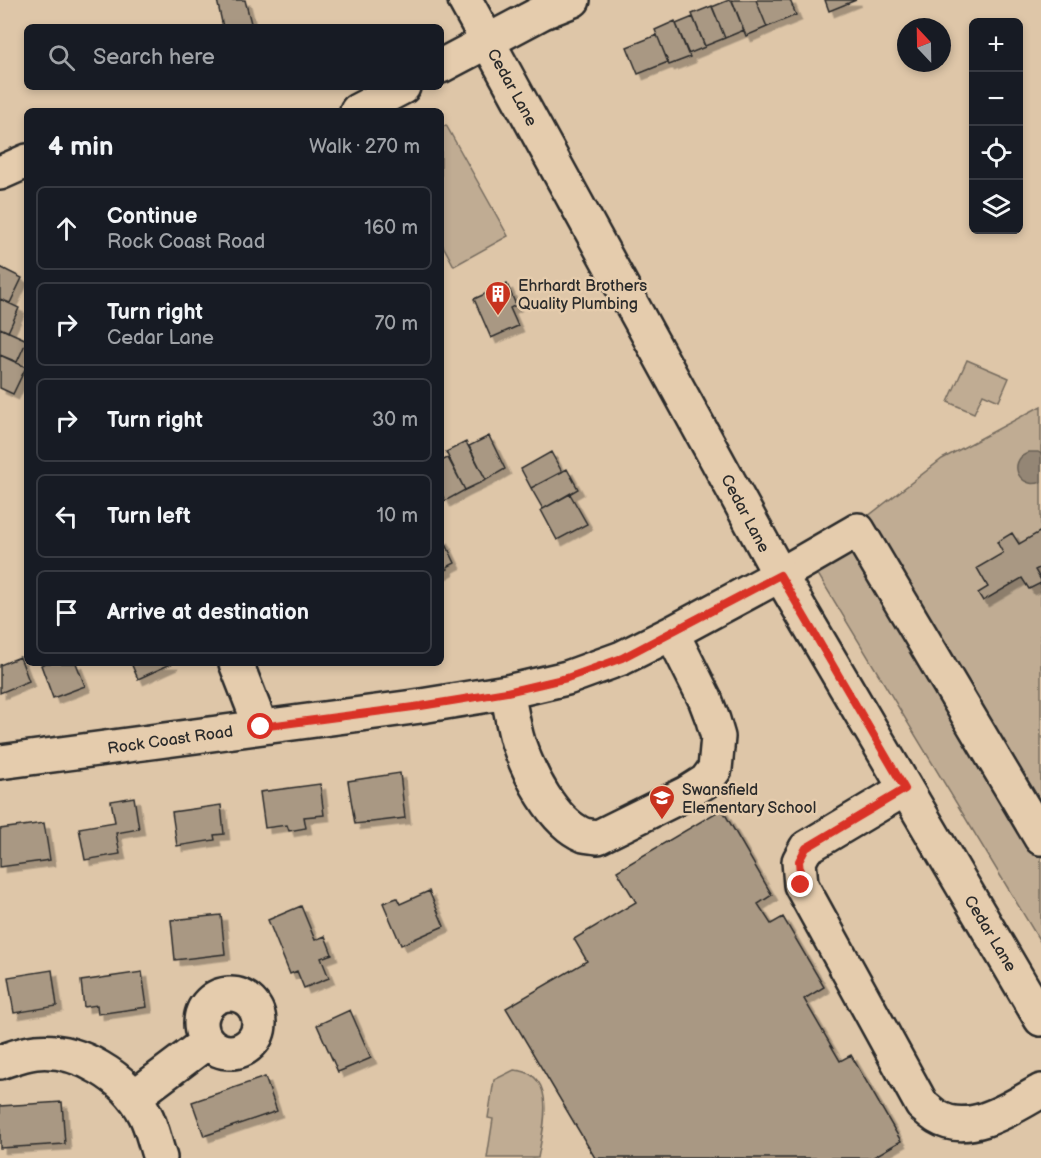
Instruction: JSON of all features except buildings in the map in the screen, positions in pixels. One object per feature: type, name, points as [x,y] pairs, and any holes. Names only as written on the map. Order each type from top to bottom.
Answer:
[{"type":"street","name":"Cedar Lane","points":[[465,0],[780,575],[905,789],[1033,985],[1041,1019]]},
{"type":"street","points":[[444,64],[488,40],[540,6],[573,0]]},
{"type":"street","points":[[363,108],[397,90]]},
{"type":"street","points":[[0,173],[24,161]]},
{"type":"street","name":"Rock Coast Road","points":[[0,762],[421,706],[507,692],[567,678],[622,658],[672,633],[858,530],[1041,838]]},
{"type":"street","points":[[507,692],[518,741],[541,791],[558,815],[573,829],[586,836],[598,837],[687,793],[706,781],[715,769],[718,737],[713,720],[672,633]]},
{"type":"street","points":[[237,666],[261,727]]},
{"type":"street","points":[[905,789],[806,848],[799,861],[801,885],[922,1105],[939,1118],[960,1124],[997,1116],[1041,1091]]},
{"type":"street","points":[[134,1097],[207,1042]]},
{"type":"street","points":[[0,1062],[35,1052],[53,1052],[76,1057],[96,1066],[134,1097],[145,1114],[160,1158]]},
{"type":"shaded area","points":[[446,125],[508,236],[454,266],[444,248],[444,126]]},
{"type":"shaded area","points":[[967,360],[1009,378],[999,401],[983,394],[974,413],[948,402]]},
{"type":"shaded area","points":[[1041,406],[1041,943],[810,561],[942,459]]},
{"type":"shaded area","points":[[1029,452],[1041,454],[1041,482],[1035,484],[1024,481],[1017,468],[1021,457]]},
{"type":"shaded area","points":[[514,1070],[528,1073],[543,1091],[545,1104],[543,1132],[538,1158],[487,1158],[493,1119],[488,1118],[494,1080]]},
{"type":"place","name":"Ehrhardt Brothers Quality Plumbing","points":[[498,317]]},
{"type":"place","name":"Swansfield Elementary School","points":[[662,821]]},
{"type":"route","points":[[261,727],[421,706],[507,692],[567,678],[622,658],[780,575],[905,789],[806,848],[799,861],[801,885]]}]
